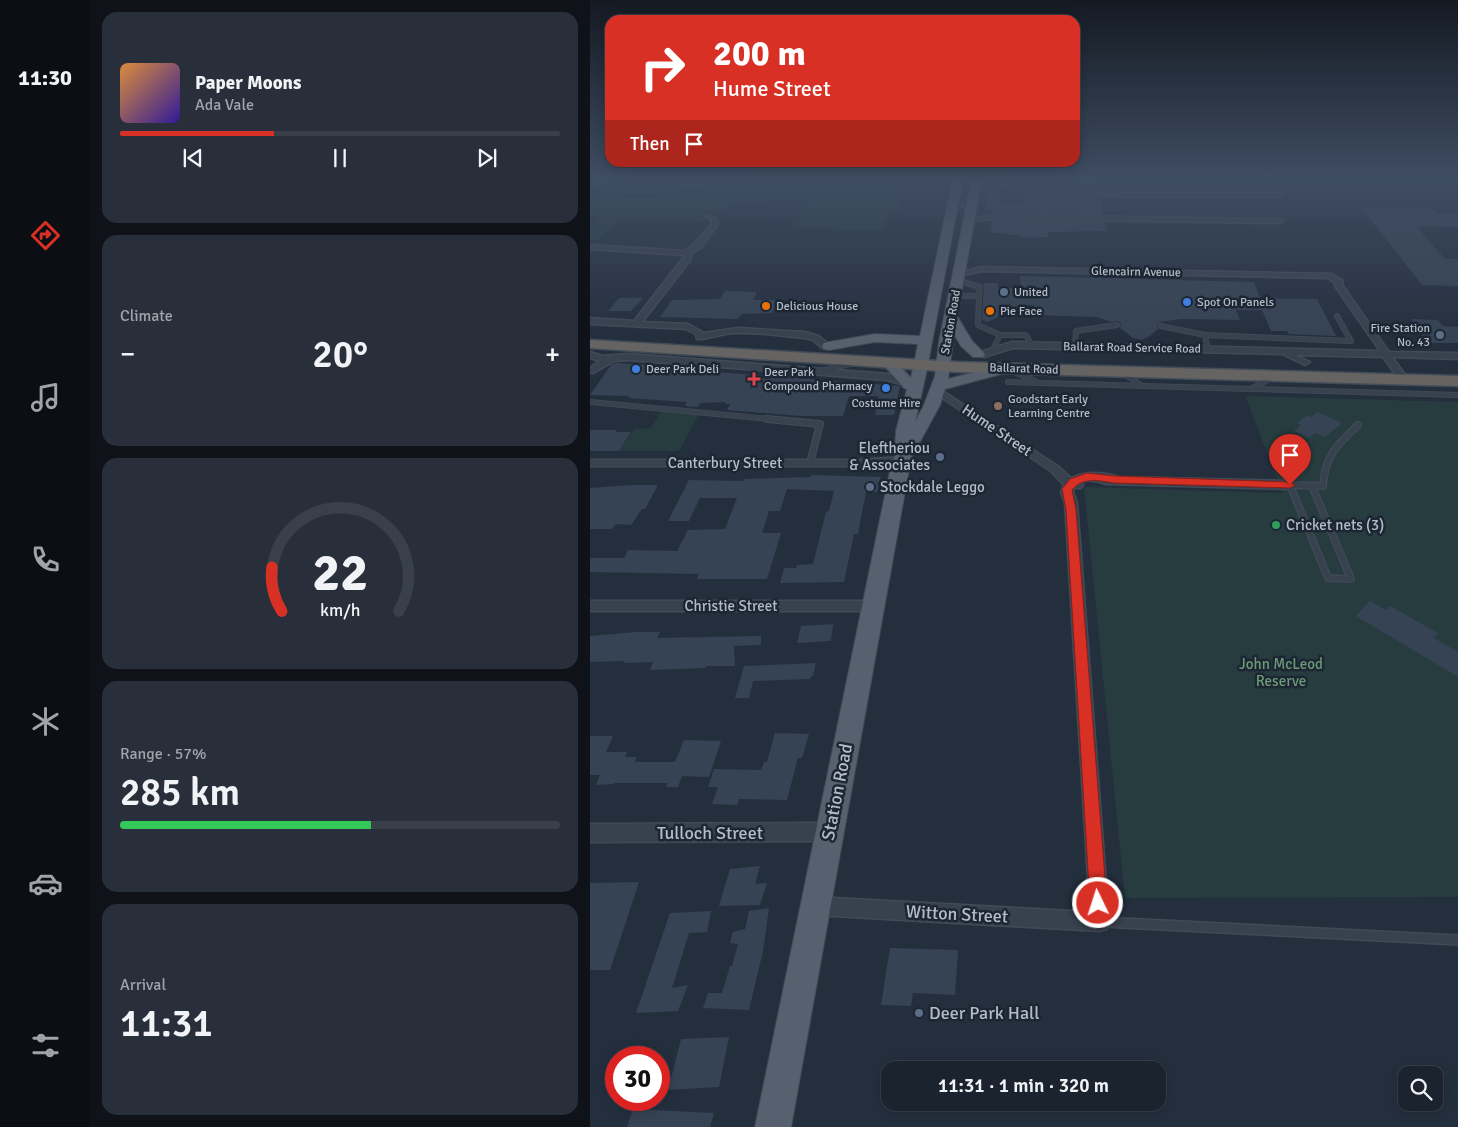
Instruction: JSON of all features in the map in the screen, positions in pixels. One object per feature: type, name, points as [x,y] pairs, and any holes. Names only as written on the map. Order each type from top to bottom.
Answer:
[{"type":"highway","name":"Ballarat Road","points":[[592,346],[700,337],[923,353],[945,360],[1006,373],[1121,372],[1458,381]]},
{"type":"highway","name":"Ballarat Road","points":[[592,346],[642,347],[890,364],[923,353]]},
{"type":"highway","name":"Ballarat Road","points":[[945,360],[985,353],[1305,362],[1390,360],[1458,367]]},
{"type":"main road","name":"Station Road","points":[[773,1127],[902,461],[904,431],[912,385],[923,353],[947,231]]},
{"type":"main road","name":"Station Road","points":[[902,461],[922,424],[938,388],[945,360],[968,231]]},
{"type":"main road","points":[[952,318],[966,343],[985,353]]},
{"type":"main road","points":[[890,364],[912,385]]},
{"type":"main road","points":[[938,388],[1006,373]]},
{"type":"street","points":[[590,247],[687,253],[698,246],[710,231]]},
{"type":"street","points":[[636,324],[688,257],[687,253]]},
{"type":"street","name":"Glencairn Avenue","points":[[959,278],[980,269],[1313,276],[1327,278],[1339,286],[1403,379]]},
{"type":"street","points":[[590,321],[688,327],[700,332],[700,337]]},
{"type":"street","name":"Ballarat Road Service Road","points":[[985,353],[1012,345],[1031,345],[1282,352],[1390,360],[1458,356]]},
{"type":"street","points":[[592,346],[602,359],[628,357],[888,377],[912,385]]},
{"type":"street","points":[[592,346],[592,372]]},
{"type":"street","points":[[592,372],[612,358],[642,347]]},
{"type":"street","name":"Ballarat Road Service Road","points":[[1282,352],[1305,362]]},
{"type":"street","name":"Hume Street","points":[[938,388],[969,412],[1077,483]]},
{"type":"street","name":"Canterbury Street","points":[[590,463],[859,463],[902,461]]},
{"type":"street","points":[[1100,922],[1070,503],[1076,491],[1077,483],[1115,480],[1290,485]]},
{"type":"street","name":"Christie Street","points":[[590,606],[873,606]]},
{"type":"street","name":"Tulloch Street","points":[[590,833],[829,832]]},
{"type":"street","name":"Witton Street","points":[[815,906],[1100,922]]},
{"type":"lane","points":[[959,278],[980,287],[978,325],[1000,335],[1026,336],[1031,345]]},
{"type":"lane","points":[[956,296],[980,296]]},
{"type":"lane","points":[[1161,326],[1205,335],[1277,340],[1351,341],[1337,316]]},
{"type":"lane","points":[[1075,346],[1076,331],[1117,325]]},
{"type":"lane","points":[[985,353],[1000,335]]},
{"type":"lane","points":[[1205,335],[1208,350]]},
{"type":"lane","points":[[1277,340],[1282,352]]},
{"type":"lane","points":[[817,372],[859,362]]},
{"type":"lane","points":[[1121,372],[1143,386]]},
{"type":"lane","points":[[1006,373],[1041,383]]},
{"type":"lane","points":[[1006,373],[1041,383],[1458,395]]},
{"type":"lane","points":[[1250,389],[1277,375]]},
{"type":"lane","points":[[590,402],[820,424],[810,463]]},
{"type":"lane","points":[[1312,486],[1351,579],[1328,578],[1290,485],[1323,486],[1323,470],[1328,456],[1358,425]]},
{"type":"lane","points":[[1100,922],[1458,940]]},
{"type":"green space","points":[[590,231],[607,231],[598,240],[590,240]]},
{"type":"green space","name":"John McLeod Reserve","points":[[1245,396],[1458,402],[1458,897],[1125,898],[1084,487],[1283,493]]},
{"type":"green space","points":[[661,411],[699,414],[679,451],[619,451],[634,429],[651,428]]},
{"type":"building","points":[[991,231],[1107,231],[1048,232],[1048,237],[1020,238],[1020,235],[991,233]]},
{"type":"building","points":[[1379,231],[1420,231],[1445,259],[1458,259],[1458,286],[1422,285]]},
{"type":"building","points":[[1020,276],[1254,282],[1260,298],[1317,299],[1336,336],[1289,334],[1287,331],[1271,331],[1262,310],[1236,310],[1240,320],[1181,319],[1160,322],[1157,325],[1158,329],[1142,340],[1133,338],[1120,328],[1121,324],[1118,321],[1112,322],[1096,317],[1035,315],[1034,305],[1021,305],[988,322],[982,320],[984,283],[998,283],[998,288],[1021,288]]},
{"type":"building","points":[[725,291],[757,292],[753,300],[779,300],[772,313],[742,314],[737,319],[660,317],[672,300],[720,299]]},
{"type":"building","points":[[619,298],[643,298],[631,311],[608,311]]},
{"type":"building","name":"Fire Station No. 43","points":[[1411,319],[1438,320],[1443,326],[1458,327],[1458,343],[1428,343]]},
{"type":"building","points":[[616,363],[900,386],[894,415],[875,415],[878,396],[849,396],[843,416],[801,416],[727,410],[730,404],[725,404],[726,402],[701,403],[698,407],[685,406],[687,402],[628,398],[629,396],[590,395],[611,365]]},
{"type":"building","points":[[1318,412],[1342,423],[1325,437],[1316,433],[1309,438],[1294,431],[1301,425],[1297,423],[1307,415],[1311,417]]},
{"type":"building","points":[[590,430],[631,432],[619,451],[590,451]]},
{"type":"building","points":[[811,475],[881,477],[877,492],[866,492],[858,534],[854,534],[844,582],[780,583],[784,568],[796,568],[797,565],[813,564],[826,512],[829,511],[834,491],[787,489],[780,511],[769,511],[762,533],[781,533],[767,579],[697,579],[699,574],[590,572],[590,558],[624,558],[628,550],[677,551],[688,530],[725,529],[737,498],[700,498],[689,521],[668,521],[689,480],[743,481],[744,479],[811,477]]},
{"type":"building","points":[[658,485],[645,509],[642,509],[631,525],[616,524],[612,529],[590,529],[590,488]]},
{"type":"building","points":[[1370,601],[1386,610],[1390,606],[1438,633],[1434,638],[1458,652],[1458,677],[1356,616]]},
{"type":"building","points":[[833,624],[831,641],[797,643],[801,626]]},
{"type":"building","points":[[660,632],[657,638],[761,636],[761,645],[734,646],[735,666],[650,670],[653,662],[590,662],[590,636]]},
{"type":"building","points":[[816,663],[813,676],[810,679],[753,681],[749,698],[735,698],[744,666]]},
{"type":"building","points":[[775,733],[809,734],[802,758],[798,758],[787,800],[739,799],[737,805],[712,804],[718,787],[708,787],[714,769],[761,770],[764,762],[767,762]]},
{"type":"building","points":[[590,736],[613,736],[606,752],[627,752],[625,757],[637,757],[635,762],[675,762],[684,740],[721,741],[709,777],[682,776],[678,787],[666,787],[667,783],[596,785],[600,775],[590,775]]},
{"type":"building","points":[[760,866],[755,884],[767,883],[760,905],[719,906],[730,869]]},
{"type":"building","points":[[639,882],[610,970],[590,970],[590,883]]},
{"type":"building","points":[[769,908],[763,951],[749,1010],[703,1008],[708,993],[722,993],[738,944],[730,943],[733,932],[745,929],[749,911]]},
{"type":"building","points":[[711,911],[707,932],[689,933],[672,988],[688,985],[678,1011],[636,1013],[670,913]]},
{"type":"building","points":[[890,948],[958,950],[955,995],[913,993],[911,1006],[881,1005]]},
{"type":"building","points":[[729,1037],[719,1087],[670,1090],[670,1082],[681,1039]]},
{"type":"building","points":[[632,1111],[714,1113],[710,1127],[627,1127]]},
{"type":"place","name":"United","points":[[1004,292]]},
{"type":"place","name":"Spot On Panels","points":[[1187,302]]},
{"type":"place","name":"Delicious House","points":[[766,306]]},
{"type":"place","name":"Pie Face","points":[[990,311]]},
{"type":"place","name":"Fire Station No. 43","points":[[1440,335]]},
{"type":"place","name":"Deer Park Deli","points":[[636,369]]},
{"type":"place","name":"Deer Park Compound Pharmacy","points":[[754,379]]},
{"type":"place","name":"Costume Hire","points":[[886,388]]},
{"type":"place","name":"Goodstart Early Learning Centre","points":[[998,406]]},
{"type":"place","name":"Eleftheriou & Associates","points":[[940,457]]},
{"type":"place","name":"Stockdale Leggo","points":[[870,487]]},
{"type":"place","name":"Cricket nets (3)","points":[[1276,525]]},
{"type":"place","name":"Deer Park Hall","points":[[919,1013]]},
{"type":"route","points":[[1098,903],[1071,510],[1067,489],[1074,481],[1087,477],[1115,480],[1290,485]]}]
